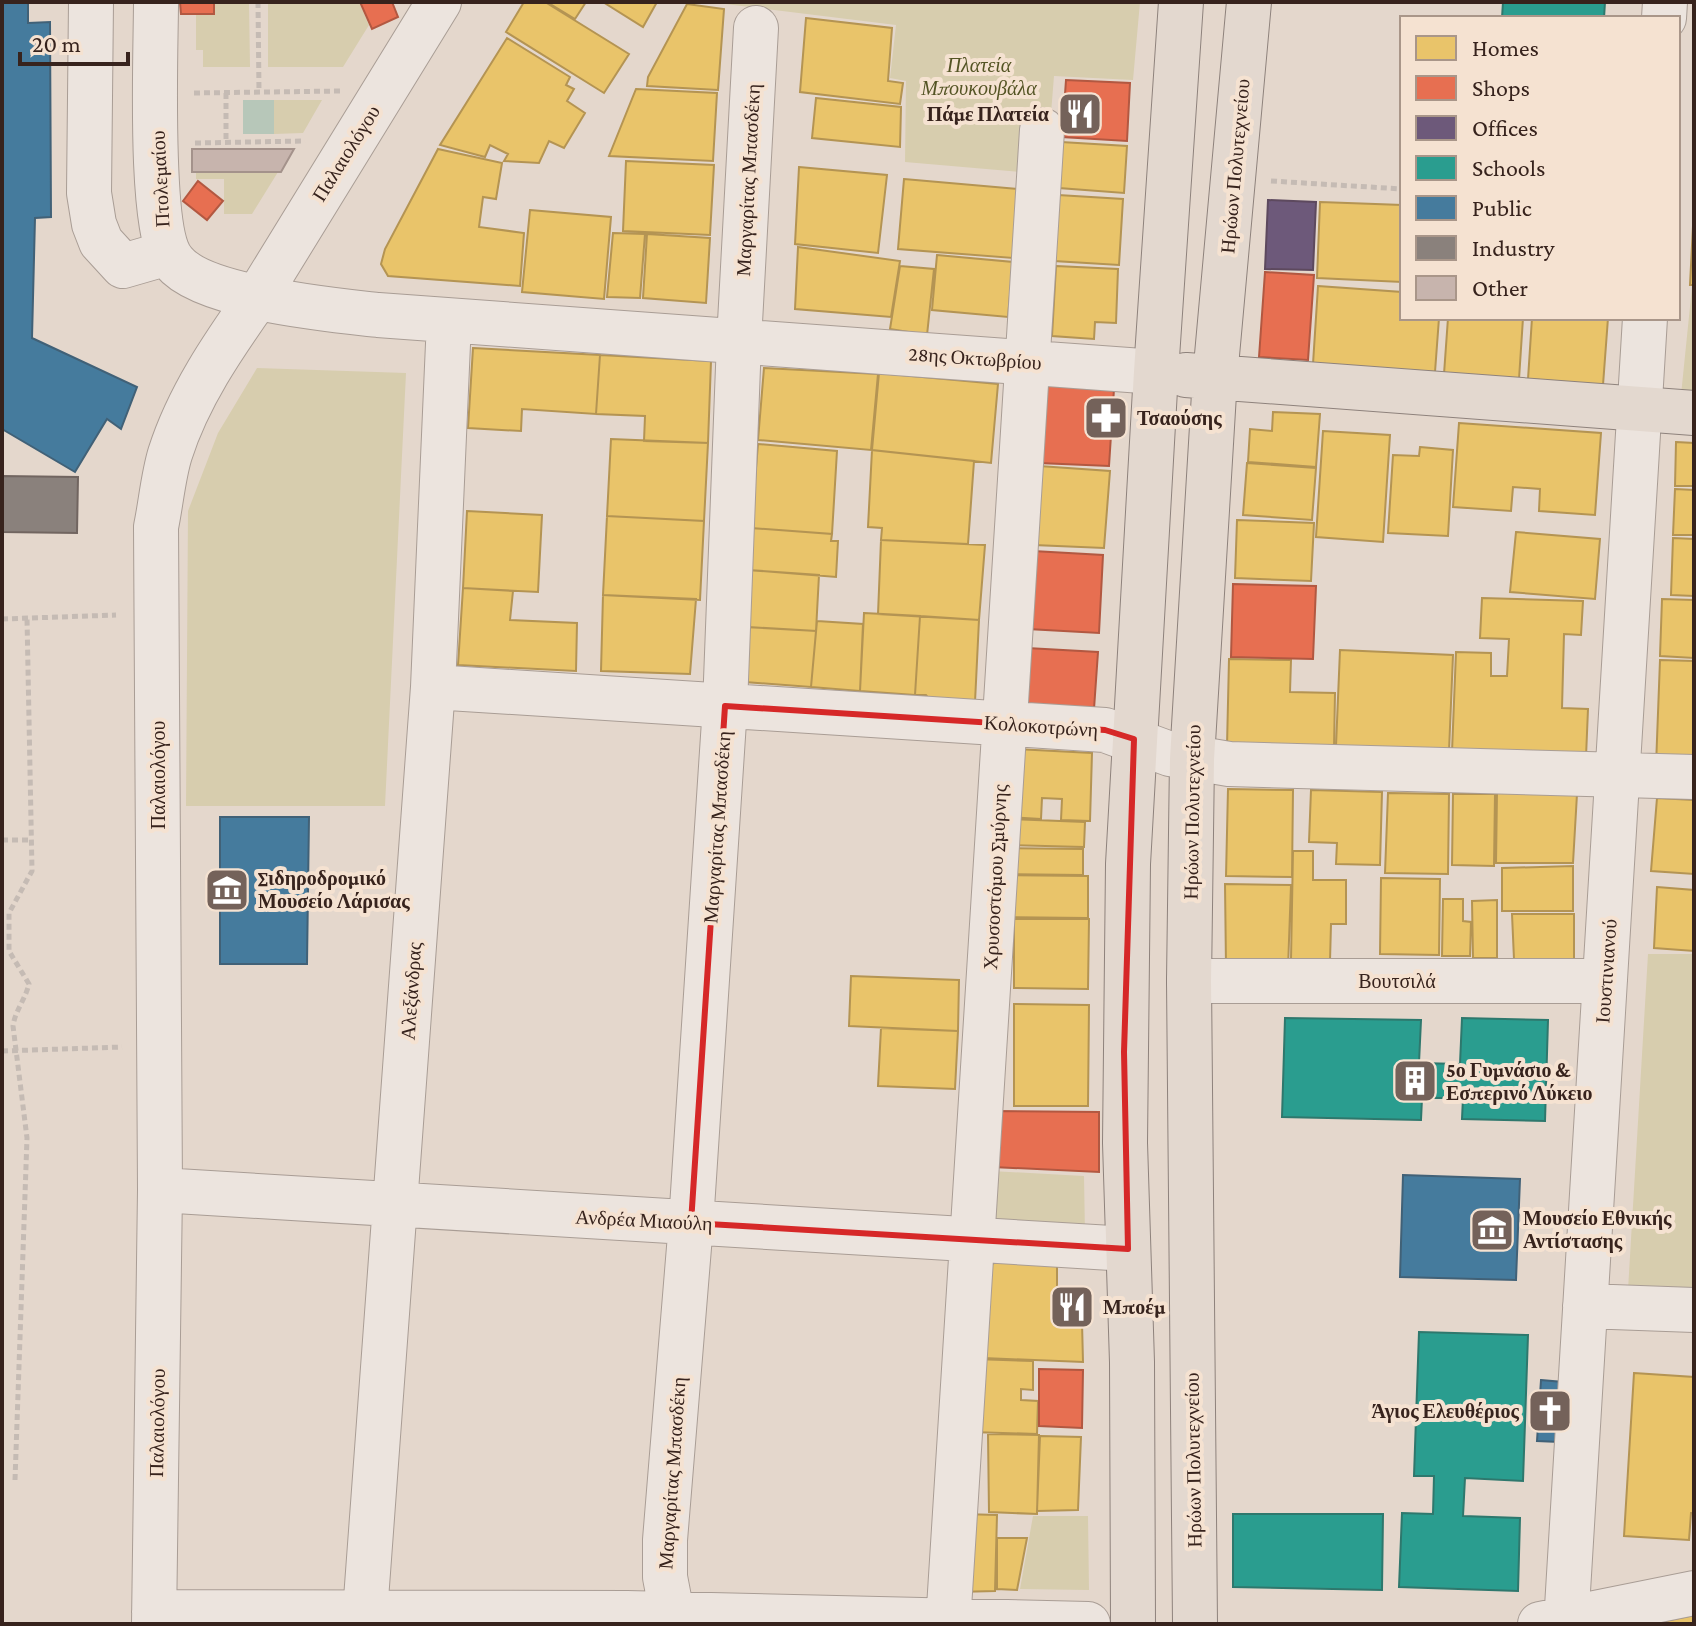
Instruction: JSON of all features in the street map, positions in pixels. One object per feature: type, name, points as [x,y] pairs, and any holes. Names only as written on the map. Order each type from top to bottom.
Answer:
[{"type":"main road","points":[[1133,1624],[1132,1362],[1125,1009],[1128,864],[1181,2]]},
{"type":"main road","name":"Ηρώων Πολυτεχνείου","points":[[1195,1624],[1189,981],[1192,759],[1215,377],[1249,2]]},
{"type":"main road","name":"28ης Οκτωβρίου","points":[[1156,372],[1694,413]]},
{"type":"street","points":[[155,2],[91,8],[89,177],[94,224],[106,251],[123,266],[168,253]]},
{"type":"street","name":"Πτολεμαίου","points":[[155,2],[157,165],[161,224],[168,253],[174,263],[195,276],[257,298]]},
{"type":"street","name":"Παλαιολόγου","points":[[154,1618],[160,1190],[156,527],[170,454],[195,396],[439,2]]},
{"type":"street","name":"Μαργαρίτας Μπασδέκη","points":[[672,1619],[665,1577],[665,1540],[691,1223],[725,706],[739,341],[756,28]]},
{"type":"street","name":"Χρυσοστόμου Σμύρνης","points":[[949,1622],[1042,130]]},
{"type":"street","name":"28ης Οκτωβρίου","points":[[257,298],[328,310],[449,321],[1156,372]]},
{"type":"street","name":"Ιουστινιανού","points":[[1557,1622],[1585,1306],[1645,320]]},
{"type":"street","name":"Αλεξάνδρας","points":[[365,1613],[433,687],[449,321]]},
{"type":"street","name":"Κολοκοτρώνη","points":[[433,687],[1105,730],[1158,750],[1229,764],[1694,777]]},
{"type":"street","name":"Βουτσιλά","points":[[1189,981],[1605,981]]},
{"type":"street","name":"Ανδρέα Μιαούλη","points":[[160,1190],[1128,1249]]},
{"type":"street","points":[[1585,1306],[1694,1310]]},
{"type":"street","points":[[1557,1622],[1694,1593]]},
{"type":"street","points":[[154,1618],[365,1613],[1088,1624]]},
{"type":"path","points":[[258,2],[259,92]]},
{"type":"path","points":[[180,93],[345,91]]},
{"type":"path","points":[[226,93],[226,142]]},
{"type":"path","points":[[180,143],[314,141]]},
{"type":"path","points":[[1233,179],[1400,189]]},
{"type":"path","points":[[2,619],[157,614]]},
{"type":"path","points":[[15,1480],[27,1138],[13,1026],[15,1014],[25,999],[29,984],[9,951],[9,913],[32,871],[27,618]]},
{"type":"path","points":[[2,840],[31,840]]},
{"type":"path","points":[[2,1051],[159,1046]]},
{"type":"highlighted area","points":[[725,706],[1105,730],[1134,739],[1124,1052],[1128,1249],[691,1223]]},
{"type":"green space","points":[[214,2],[249,2],[250,67],[203,67],[203,50],[196,50],[196,15],[214,15]]},
{"type":"green space","points":[[268,2],[359,2],[369,25],[343,67],[268,67]]},
{"type":"green space","name":"Πλατεία Μπουκουβάλα","points":[[709,2],[1140,2],[1133,80],[1054,76],[1050,126],[1031,173],[905,162],[906,81],[890,78],[896,25]]},
{"type":"green space","points":[[274,100],[322,100],[303,133],[274,134]]},
{"type":"green space","points":[[196,172],[278,172],[252,214],[224,214],[224,179],[196,179]]},
{"type":"green space","points":[[1694,288],[1694,396],[1681,395]]},
{"type":"green space","points":[[257,368],[406,373],[385,806],[186,806],[188,511],[218,433]]},
{"type":"green space","points":[[1648,954],[1694,954],[1694,1294],[1628,1290]]},
{"type":"green space","points":[[991,1171],[1084,1176],[1085,1235],[989,1232]]},
{"type":"green space","points":[[1033,1516],[1088,1516],[1089,1590],[1020,1589]]},
{"type":"shaded area","points":[[243,100],[274,100],[274,134],[243,134]]},
{"type":"building: Homes","points":[[524,2],[545,2],[629,54],[604,93],[506,32]]},
{"type":"building: Homes","points":[[547,2],[586,2],[575,19]]},
{"type":"building: Homes","points":[[603,2],[657,2],[643,27]]},
{"type":"building: Homes","points":[[687,4],[724,9],[718,90],[647,86],[648,77]]},
{"type":"building: Homes","points":[[806,18],[892,28],[888,81],[903,83],[900,104],[800,92]]},
{"type":"building: Homes","points":[[507,38],[570,77],[566,85],[574,89],[567,101],[585,113],[564,148],[549,141],[539,163],[504,161],[508,154],[490,145],[485,157],[440,145]]},
{"type":"building: Homes","points":[[636,89],[717,93],[713,161],[609,156]]},
{"type":"building: Homes","points":[[816,98],[901,107],[900,147],[812,138]]},
{"type":"building: Homes","points":[[1061,142],[1127,146],[1124,193],[1059,188]]},
{"type":"building: Homes","points":[[438,149],[502,163],[496,199],[483,197],[479,227],[524,233],[520,286],[388,276],[381,264],[385,249]]},
{"type":"building: Homes","points":[[626,161],[714,165],[710,235],[623,231]]},
{"type":"building: Homes","points":[[799,167],[887,175],[878,253],[795,244]]},
{"type":"building: Homes","points":[[904,179],[1019,189],[1013,258],[898,249]]},
{"type":"building: Homes","points":[[1058,195],[1123,199],[1119,265],[1054,261]]},
{"type":"building: Homes","points":[[1320,202],[1400,205],[1400,282],[1317,278]]},
{"type":"building: Homes","points":[[530,210],[611,217],[604,299],[522,292]]},
{"type":"building: Homes","points":[[1693,226],[1694,285],[1690,285]]},
{"type":"building: Homes","points":[[613,233],[645,234],[640,298],[607,297]]},
{"type":"building: Homes","points":[[647,234],[710,238],[706,303],[643,298]]},
{"type":"building: Homes","points":[[798,247],[900,261],[891,317],[795,309]]},
{"type":"building: Homes","points":[[937,255],[1013,262],[1008,317],[932,310]]},
{"type":"building: Homes","points":[[900,266],[934,269],[927,335],[890,329]]},
{"type":"building: Homes","points":[[1056,266],[1118,269],[1116,323],[1095,322],[1094,339],[1052,336]]},
{"type":"building: Homes","points":[[1318,286],[1400,292],[1400,320],[1439,320],[1435,372],[1313,364]]},
{"type":"building: Homes","points":[[1448,320],[1523,320],[1519,379],[1444,374]]},
{"type":"building: Homes","points":[[1532,320],[1608,320],[1603,385],[1528,379]]},
{"type":"building: Homes","points":[[473,348],[600,355],[596,414],[522,409],[521,431],[468,428]]},
{"type":"building: Homes","points":[[600,355],[711,361],[708,443],[644,441],[645,416],[596,414]]},
{"type":"building: Homes","points":[[764,368],[878,374],[871,450],[758,440]]},
{"type":"building: Homes","points":[[879,373],[998,384],[991,463],[872,450]]},
{"type":"building: Homes","points":[[1273,412],[1320,414],[1316,467],[1248,462],[1250,429],[1272,431]]},
{"type":"building: Homes","points":[[1459,423],[1601,433],[1595,515],[1539,511],[1540,489],[1513,487],[1511,511],[1453,507]]},
{"type":"building: Homes","points":[[1323,431],[1390,435],[1383,542],[1316,537]]},
{"type":"building: Homes","points":[[611,439],[708,443],[704,521],[607,516]]},
{"type":"building: Homes","points":[[1676,442],[1694,443],[1694,486],[1675,486]]},
{"type":"building: Homes","points":[[758,444],[837,451],[832,534],[751,528]]},
{"type":"building: Homes","points":[[1420,447],[1453,450],[1448,536],[1388,533],[1393,455],[1419,456]]},
{"type":"building: Homes","points":[[872,450],[974,461],[968,544],[881,540],[882,528],[868,527]]},
{"type":"building: Homes","points":[[1247,463],[1316,468],[1312,520],[1243,515]]},
{"type":"building: Homes","points":[[1039,466],[1110,471],[1104,548],[1034,545]]},
{"type":"building: Homes","points":[[1675,489],[1694,490],[1694,535],[1673,535]]},
{"type":"building: Homes","points":[[467,511],[542,515],[538,592],[463,588]]},
{"type":"building: Homes","points":[[607,516],[704,521],[700,600],[603,595]]},
{"type":"building: Homes","points":[[1237,520],[1314,523],[1311,581],[1235,578]]},
{"type":"building: Homes","points":[[751,528],[832,534],[831,541],[838,541],[836,577],[748,570]]},
{"type":"building: Homes","points":[[1516,532],[1600,539],[1595,599],[1510,592]]},
{"type":"building: Homes","points":[[1673,538],[1694,539],[1694,596],[1671,595]]},
{"type":"building: Homes","points":[[881,540],[985,545],[979,620],[878,614]]},
{"type":"building: Homes","points":[[748,570],[819,575],[816,631],[745,627]]},
{"type":"building: Homes","points":[[463,588],[513,591],[510,620],[577,623],[576,671],[458,665]]},
{"type":"building: Homes","points":[[603,595],[696,599],[690,674],[601,671]]},
{"type":"building: Homes","points":[[1482,598],[1583,601],[1581,635],[1564,634],[1562,708],[1588,709],[1586,757],[1452,752],[1456,652],[1491,653],[1491,676],[1507,676],[1509,639],[1480,638]]},
{"type":"building: Homes","points":[[1662,599],[1694,600],[1694,658],[1660,656]]},
{"type":"building: Homes","points":[[864,613],[920,616],[915,695],[860,691]]},
{"type":"building: Homes","points":[[920,616],[979,620],[975,702],[930,700],[926,695],[915,695]]},
{"type":"building: Homes","points":[[817,621],[863,624],[860,691],[811,687]]},
{"type":"building: Homes","points":[[748,627],[816,631],[811,687],[745,682]]},
{"type":"building: Homes","points":[[1340,650],[1453,655],[1449,751],[1336,746]]},
{"type":"building: Homes","points":[[1229,659],[1291,660],[1290,692],[1335,693],[1334,748],[1227,746]]},
{"type":"building: Homes","points":[[1660,660],[1694,661],[1694,767],[1656,766]]},
{"type":"building: Homes","points":[[1014,749],[1092,753],[1090,821],[1061,820],[1062,799],[1042,798],[1041,819],[1010,817]]},
{"type":"building: Homes","points":[[1228,789],[1293,790],[1292,877],[1226,876]]},
{"type":"building: Homes","points":[[1311,790],[1382,792],[1380,865],[1336,864],[1337,843],[1309,842]]},
{"type":"building: Homes","points":[[1497,792],[1577,794],[1573,863],[1496,863]]},
{"type":"building: Homes","points":[[1388,793],[1449,794],[1448,874],[1385,873]]},
{"type":"building: Homes","points":[[1453,794],[1495,794],[1494,866],[1452,865]]},
{"type":"building: Homes","points":[[1657,798],[1694,800],[1694,874],[1651,871]]},
{"type":"building: Homes","points":[[1011,819],[1085,822],[1084,847],[1010,845]]},
{"type":"building: Homes","points":[[1003,848],[1083,849],[1083,875],[1003,874]]},
{"type":"building: Homes","points":[[1293,851],[1313,851],[1313,880],[1346,880],[1346,924],[1331,924],[1330,961],[1291,960]]},
{"type":"building: Homes","points":[[1573,866],[1573,911],[1502,911],[1502,868]]},
{"type":"building: Homes","points":[[1003,875],[1088,876],[1088,918],[1002,917]]},
{"type":"building: Homes","points":[[1381,878],[1440,879],[1439,955],[1380,954]]},
{"type":"building: Homes","points":[[1225,884],[1291,885],[1288,968],[1226,966]]},
{"type":"building: Homes","points":[[1657,887],[1694,890],[1694,951],[1654,948]]},
{"type":"building: Homes","points":[[1443,899],[1463,899],[1463,921],[1471,922],[1470,956],[1442,956]]},
{"type":"building: Homes","points":[[1497,900],[1497,958],[1473,958],[1472,901]]},
{"type":"building: Homes","points":[[1512,914],[1574,914],[1574,959],[1514,959]]},
{"type":"building: Homes","points":[[1014,919],[1089,919],[1088,989],[1014,988]]},
{"type":"building: Homes","points":[[851,976],[959,980],[958,1031],[849,1026]]},
{"type":"building: Homes","points":[[1014,1004],[1089,1005],[1088,1106],[1014,1106]]},
{"type":"building: Homes","points":[[881,1028],[958,1031],[955,1089],[878,1086]]},
{"type":"building: Homes","points":[[996,1262],[1057,1264],[1057,1296],[1079,1298],[1087,1303],[1088,1319],[1082,1322],[1083,1362],[983,1358],[989,1266]]},
{"type":"building: Homes","points":[[974,1359],[1033,1361],[1033,1390],[1021,1389],[1021,1400],[1038,1401],[1037,1434],[972,1432]]},
{"type":"building: Homes","points":[[1634,1373],[1694,1377],[1694,1513],[1691,1513],[1689,1540],[1624,1536]]},
{"type":"building: Homes","points":[[988,1434],[1039,1435],[1037,1514],[989,1512]]},
{"type":"building: Homes","points":[[1040,1436],[1081,1437],[1078,1510],[1037,1511]]},
{"type":"building: Homes","points":[[962,1514],[997,1515],[995,1591],[957,1592]]},
{"type":"building: Homes","points":[[997,1538],[1027,1538],[1017,1590],[997,1589]]},
{"type":"building: Homes","points":[[1694,1615],[1694,1624],[1659,1624],[1660,1622]]},
{"type":"building: Shops","points":[[180,2],[214,2],[214,14],[181,14]]},
{"type":"building: Shops","points":[[360,2],[392,2],[398,17],[372,29]]},
{"type":"building: Shops","points":[[1066,80],[1130,83],[1127,141],[1062,137]]},
{"type":"building: Shops","points":[[198,181],[223,201],[207,220],[183,201]]},
{"type":"building: Shops","points":[[1265,272],[1314,275],[1308,360],[1259,357]]},
{"type":"building: Shops","points":[[1044,385],[1114,389],[1109,466],[1039,463]]},
{"type":"building: Shops","points":[[1033,551],[1103,555],[1099,633],[1028,629]]},
{"type":"building: Shops","points":[[1233,584],[1316,586],[1313,659],[1231,657]]},
{"type":"building: Shops","points":[[1027,648],[1098,652],[1094,709],[1024,706]]},
{"type":"building: Shops","points":[[995,1111],[1099,1112],[1099,1172],[993,1167]]},
{"type":"building: Shops","points":[[1039,1369],[1083,1370],[1082,1428],[1039,1426]]},
{"type":"building: Offices","points":[[1268,200],[1316,202],[1313,270],[1265,269]]},
{"type":"building: Schools","points":[[1503,2],[1605,2],[1604,16],[1502,16]]},
{"type":"building: Schools","name":"5ο Γυμνάσιο & Εσπερινό Λύκειο","points":[[1285,1018],[1421,1020],[1419,1063],[1460,1064],[1462,1018],[1548,1020],[1545,1121],[1462,1119],[1463,1098],[1422,1098],[1421,1120],[1282,1117]]},
{"type":"building: Schools","points":[[1419,1332],[1528,1335],[1523,1481],[1465,1478],[1463,1516],[1520,1518],[1518,1591],[1399,1587],[1402,1513],[1433,1514],[1434,1476],[1414,1476]]},
{"type":"building: Schools","points":[[1233,1514],[1383,1514],[1382,1590],[1233,1587]]},
{"type":"building: Public","points":[[2,2],[28,2],[28,23],[50,22],[51,217],[35,218],[32,338],[137,387],[121,429],[107,419],[75,472],[2,429]]},
{"type":"building: Public","points":[[220,817],[309,817],[307,964],[220,964]]},
{"type":"building: Public","points":[[1403,1175],[1520,1179],[1516,1280],[1400,1277]]},
{"type":"building: Public","name":"Άγιος Ελευθέριος","points":[[1541,1380],[1563,1382],[1559,1442],[1537,1441]]},
{"type":"building: Industry","points":[[2,476],[78,477],[77,533],[2,532]]},
{"type":"building: Other","points":[[192,149],[294,149],[281,172],[192,172]]},
{"type":"place","name":"Πάμε Πλατεία","points":[[1080,114]]},
{"type":"place","name":"Τσαούσης","points":[[1106,418]]},
{"type":"place","name":"Σιδηροδρομικό Μουσείο Λάρισας","points":[[227,890]]},
{"type":"place","name":"5ο Γυμνάσιο & Εσπερινό Λύκειο","points":[[1415,1081]]},
{"type":"place","name":"Μουσείο Εθνικής Αντίστασης","points":[[1492,1230]]},
{"type":"place","name":"Μποέμ","points":[[1072,1307]]},
{"type":"place","name":"Άγιος Ελευθέριος","points":[[1550,1411]]}]
